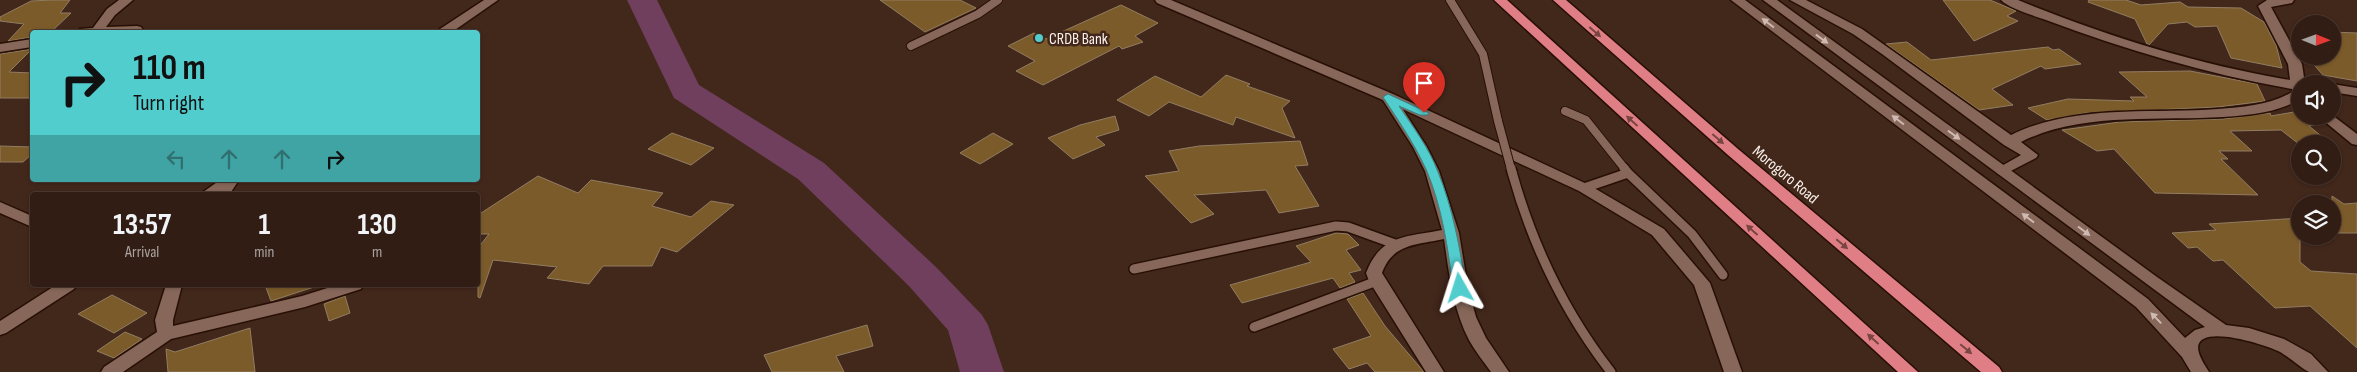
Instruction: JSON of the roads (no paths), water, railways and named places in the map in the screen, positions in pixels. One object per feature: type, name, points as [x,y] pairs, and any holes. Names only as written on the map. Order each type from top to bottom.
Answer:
[{"type":"highway","points":[[1500,0],[1909,372]]},
{"type":"highway","name":"Morogoro Road","points":[[1559,0],[1733,152],[1993,372]]},
{"type":"street","points":[[98,30],[111,12],[127,0]]},
{"type":"street","points":[[447,30],[492,0]]},
{"type":"street","points":[[1162,0],[1388,97],[1584,188],[1658,232],[1702,283],[1733,372]]},
{"type":"street","points":[[1737,0],[2142,303],[2193,365]]},
{"type":"street","points":[[1769,0],[2151,281],[2221,330]]},
{"type":"street","points":[[1796,0],[1822,10],[1898,60],[2009,142],[2031,156],[2003,171]]},
{"type":"street","points":[[2007,0],[2077,29],[2164,56],[2291,91]]},
{"type":"street","points":[[2288,0],[2273,2],[2264,6],[2295,64],[2296,75]]},
{"type":"street","points":[[98,30],[136,30]]},
{"type":"street","points":[[0,48],[30,43]]},
{"type":"street","points":[[2341,89],[2357,92]]},
{"type":"street","points":[[2009,142],[2046,125],[2092,118],[2216,113],[2274,104],[2291,96]]},
{"type":"street","points":[[1388,97],[1425,155],[1432,171],[1451,234],[1460,288],[1468,317],[1478,340],[1500,372]]},
{"type":"street","points":[[2337,125],[2357,141]]},
{"type":"street","points":[[212,192],[228,182]]},
{"type":"street","points":[[0,207],[30,221]]},
{"type":"street","points":[[1434,372],[1377,281],[1374,273],[1377,264],[1395,244],[1451,234]]},
{"type":"street","points":[[0,329],[65,287]]},
{"type":"street","points":[[166,334],[164,320],[173,287]]},
{"type":"street","points":[[110,372],[166,334],[295,304],[349,287]]},
{"type":"street","points":[[2193,365],[2190,344],[2195,337],[2204,332],[2221,330],[2251,334],[2269,340],[2303,358],[2319,372]]},
{"type":"lane","points":[[911,46],[978,14],[998,0]]},
{"type":"lane","points":[[1450,0],[1483,54],[1498,121],[1522,210],[1546,268],[1611,372]]},
{"type":"lane","points":[[1565,111],[1586,120],[1628,173],[1692,234],[1723,275]]},
{"type":"lane","points":[[1584,188],[1628,173]]},
{"type":"lane","points":[[1134,269],[1336,226],[1348,227],[1395,244]]},
{"type":"lane","points":[[1254,327],[1377,281]]},
{"type":"waterway","points":[[642,0],[686,91],[811,171],[922,276],[967,325],[982,372]]},
{"type":"place","name":"CRDB Bank","points":[[1039,38]]}]
